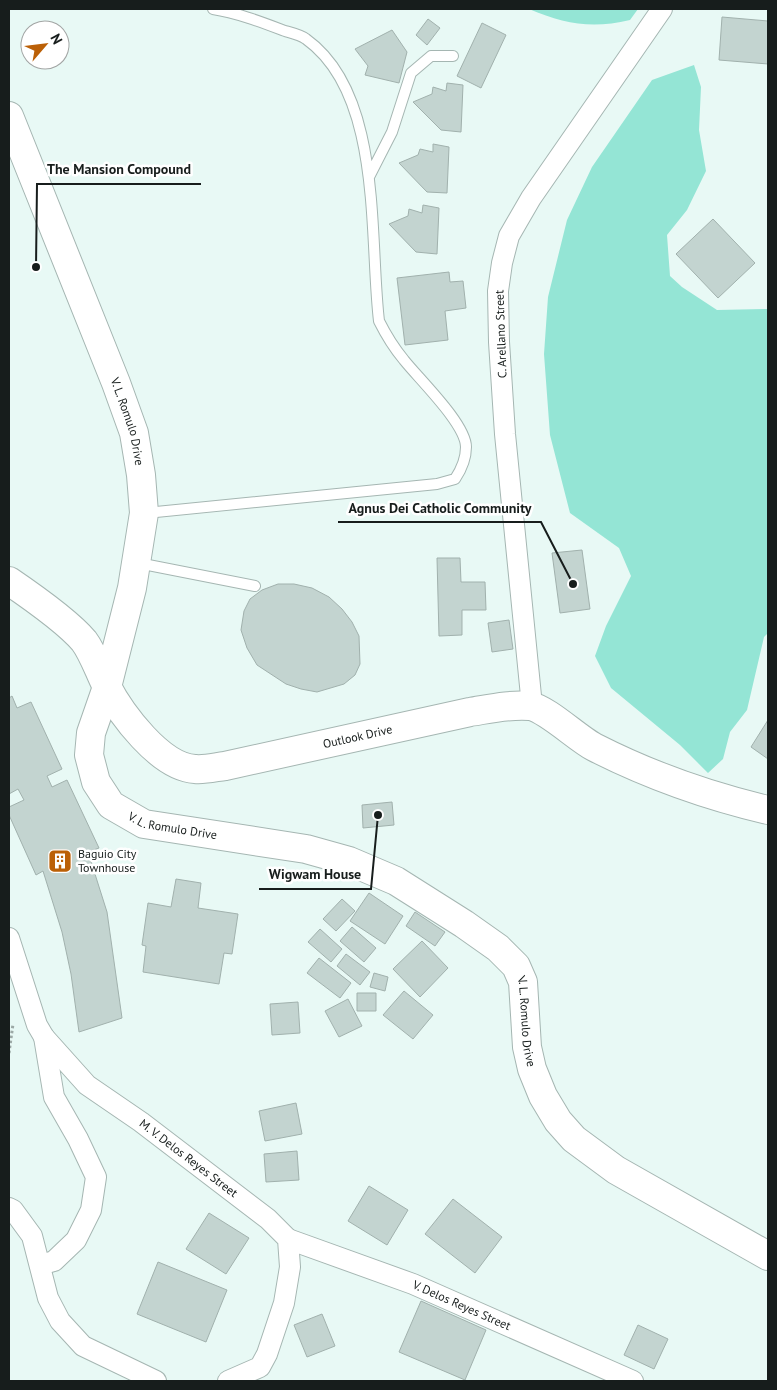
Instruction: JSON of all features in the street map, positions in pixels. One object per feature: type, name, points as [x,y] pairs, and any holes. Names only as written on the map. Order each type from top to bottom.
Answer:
[{"type":"main road","name":"V. L. Romulo Drive","points":[[9,116],[134,433],[141,475],[144,513],[132,588],[107,687],[91,733],[89,755],[96,782],[111,805],[144,824],[306,848],[349,861],[396,881],[464,924],[498,948],[516,966],[523,982],[527,1046],[532,1069],[543,1096],[558,1121],[574,1139],[616,1170],[768,1256]]},
{"type":"main road","name":"Outlook Drive","points":[[9,581],[56,616],[84,641],[107,687],[124,713],[162,756],[177,765],[194,769],[226,766],[470,712],[504,707],[532,706]]},
{"type":"main road","points":[[532,706],[592,746],[629,763],[720,799],[768,810]]},
{"type":"street","name":"C. Arellano Street","points":[[532,706],[505,434],[498,342],[498,291],[502,264],[509,236],[531,198],[662,9]]},
{"type":"street","name":"M. V. Delos Reyes Street","points":[[10,946],[37,1025],[44,1037],[86,1084],[142,1122],[268,1219],[288,1239]]},
{"type":"street","points":[[40,1265],[54,1261],[76,1240],[91,1210],[96,1177],[78,1139],[54,1097],[44,1037]]},
{"type":"street","points":[[9,1208],[32,1236],[48,1298],[60,1320],[84,1346],[156,1381]]},
{"type":"street","points":[[228,1381],[260,1367],[267,1354],[284,1303],[290,1267],[288,1239]]},
{"type":"street","name":"V. Delos Reyes Street","points":[[288,1239],[413,1284],[633,1381]]},
{"type":"lane","points":[[144,513],[417,487],[455,479],[463,467],[466,446],[456,422],[403,359],[386,335],[379,321],[369,177],[361,126],[344,86],[331,63],[306,38],[237,13],[213,9]]},
{"type":"lane","points":[[369,177],[392,132],[411,74],[432,56],[453,56]]},
{"type":"lane","points":[[136,563],[255,586]]},
{"type":"green space","points":[[529,9],[638,9],[630,20],[616,23],[591,24],[566,21]]},
{"type":"green space","points":[[694,65],[701,87],[699,130],[706,171],[687,210],[667,235],[670,276],[682,287],[717,310],[768,309],[768,633],[764,637],[747,710],[730,732],[723,759],[708,773],[680,745],[611,688],[595,656],[606,626],[631,576],[619,548],[570,513],[550,435],[544,354],[548,297],[567,220],[592,167],[652,80]]},
{"type":"building","points":[[722,17],[768,21],[768,64],[719,60]]},
{"type":"building","points":[[428,19],[440,28],[427,45],[416,35]]},
{"type":"building","points":[[482,23],[506,35],[481,88],[457,76]]},
{"type":"building","points":[[392,30],[407,52],[399,83],[365,75],[368,66],[355,49]]},
{"type":"building","points":[[447,83],[463,85],[461,132],[441,130],[413,102],[432,94],[433,87],[446,91]]},
{"type":"building","points":[[433,144],[449,147],[447,193],[427,192],[399,163],[418,155],[420,149],[433,152]]},
{"type":"building","points":[[423,205],[439,208],[437,254],[416,252],[389,224],[408,216],[409,209],[422,213]]},
{"type":"building","points":[[713,219],[755,263],[718,298],[676,254]]},
{"type":"building","points":[[449,272],[450,282],[463,281],[466,308],[445,311],[448,340],[405,345],[397,278]]},
{"type":"building","points":[[582,550],[590,609],[560,613],[552,553]]},
{"type":"building","points":[[437,558],[460,558],[461,582],[485,582],[486,610],[462,610],[462,635],[439,636]]},
{"type":"building","points":[[278,584],[294,584],[312,588],[329,597],[352,622],[359,636],[360,664],[355,675],[344,684],[317,692],[301,689],[286,684],[257,665],[247,648],[241,630],[244,611],[250,599],[262,590]]},
{"type":"building","points":[[509,620],[513,649],[492,652],[488,623]]},
{"type":"building","name":"Baguio City Townhouse","points":[[12,696],[17,708],[31,702],[62,769],[47,776],[52,787],[67,780],[99,848],[88,852],[107,912],[122,1018],[79,1032],[71,974],[62,932],[43,871],[36,875],[9,815],[9,807],[24,800],[18,789],[9,794],[9,698]]},
{"type":"building","points":[[768,720],[768,759],[751,747]]},
{"type":"building","points":[[392,802],[394,825],[363,828],[362,805]]},
{"type":"building","points":[[176,879],[201,883],[198,908],[238,914],[232,954],[224,953],[219,984],[143,972],[146,946],[142,945],[148,903],[171,907]]},
{"type":"building","points":[[369,893],[403,916],[385,944],[350,921]]},
{"type":"building","points":[[342,899],[355,911],[336,931],[323,919]]},
{"type":"building","points":[[415,912],[445,932],[435,946],[406,926]]},
{"type":"building","points":[[352,927],[376,948],[364,962],[340,941]]},
{"type":"building","points":[[320,929],[342,949],[331,962],[308,942]]},
{"type":"building","points":[[422,941],[448,968],[420,997],[393,969]]},
{"type":"building","points":[[346,954],[370,972],[360,985],[337,966]]},
{"type":"building","points":[[319,958],[351,983],[340,998],[307,973]]},
{"type":"building","points":[[374,973],[388,977],[385,991],[370,987]]},
{"type":"building","points":[[404,991],[433,1015],[413,1039],[383,1015]]},
{"type":"building","points":[[357,993],[376,993],[376,1011],[357,1011]]},
{"type":"building","points":[[348,999],[362,1026],[339,1037],[325,1011]]},
{"type":"building","points":[[298,1002],[300,1033],[272,1035],[270,1004]]},
{"type":"building","points":[[296,1103],[302,1134],[265,1141],[259,1111]]},
{"type":"building","points":[[297,1151],[299,1180],[266,1182],[264,1154]]},
{"type":"building","points":[[369,1186],[408,1210],[387,1245],[348,1221]]},
{"type":"building","points":[[453,1199],[502,1237],[475,1273],[425,1234]]},
{"type":"building","points":[[209,1213],[249,1238],[226,1274],[186,1249]]},
{"type":"building","points":[[158,1262],[227,1290],[206,1342],[137,1314]]},
{"type":"building","points":[[421,1301],[486,1330],[465,1380],[399,1352]]},
{"type":"building","points":[[322,1314],[335,1346],[307,1357],[294,1325]]},
{"type":"building","points":[[638,1325],[668,1339],[654,1369],[624,1355]]},
{"type":"place","name":"The Mansion Compound","points":[[36,267]]},
{"type":"place","name":"Agnus Dei Catholic Community","points":[[573,584]]},
{"type":"place","name":"Wigwam House","points":[[378,815]]},
{"type":"place","name":"Baguio City Townhouse","points":[[60,861]]}]
